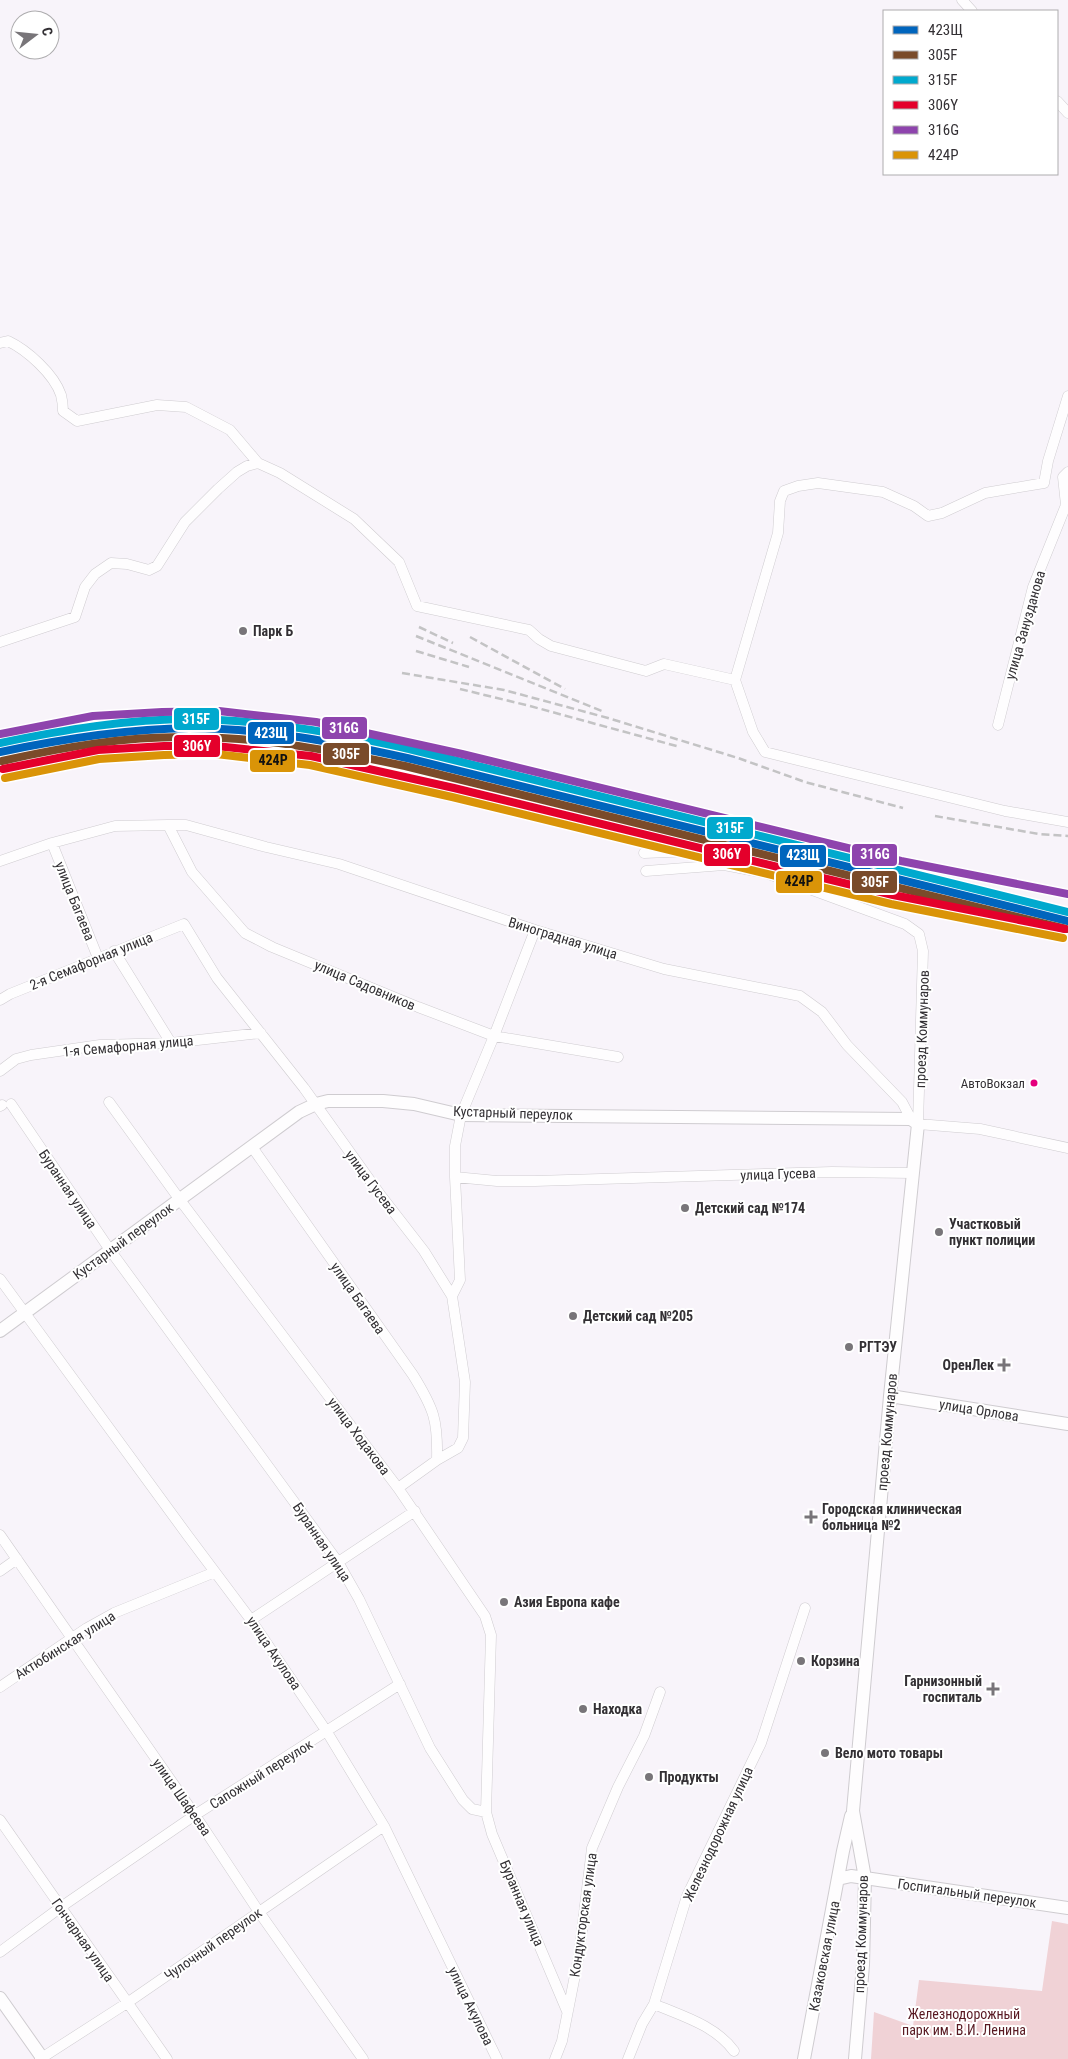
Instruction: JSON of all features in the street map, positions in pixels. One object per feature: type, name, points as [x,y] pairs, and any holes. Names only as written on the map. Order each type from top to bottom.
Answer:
[{"type":"street","points":[[962,0],[971,10]]},
{"type":"street","points":[[1058,102],[1068,113]]},
{"type":"street","points":[[0,343],[8,341],[21,347],[51,376],[61,395],[63,410],[77,421],[157,405],[186,407],[230,430],[258,463],[280,473],[354,519],[399,562],[417,606],[529,630],[551,646],[646,671],[664,664],[735,680]]},
{"type":"street","points":[[1044,482],[1068,396]]},
{"type":"street","points":[[0,642],[75,617],[85,587],[95,574],[111,563],[127,564],[149,570],[157,566],[185,522],[218,488],[237,472],[247,466],[258,463]]},
{"type":"street","points":[[1065,475],[1044,482],[985,493],[942,513],[928,516],[914,506],[883,492],[818,482],[784,491],[780,500],[778,533],[735,680],[753,732],[765,752],[1005,811],[1068,822]]},
{"type":"street","name":"улица Занузданова","points":[[998,725],[1033,587],[1066,505],[1065,475]]},
{"type":"street","name":"Виноградная улица","points":[[0,861],[52,843],[115,826],[168,825],[186,826],[266,848],[339,864],[535,930],[664,969],[800,996],[822,1012],[847,1045],[902,1102],[915,1121]]},
{"type":"street","name":"улица Садовников","points":[[168,825],[192,872],[245,933],[272,947],[418,1008],[494,1036],[618,1057]]},
{"type":"street","name":"улица Багаева","points":[[52,843],[98,958]]},
{"type":"street","points":[[644,853],[693,851],[732,854],[739,868]]},
{"type":"street","points":[[646,871],[724,865],[739,868]]},
{"type":"street","name":"проезд Коммунаров","points":[[739,868],[766,873],[905,924],[919,934],[924,951],[913,1173],[890,1396],[853,1811],[838,1879]]},
{"type":"street","name":"2-я Семафорная улица","points":[[0,1000],[10,994],[114,951],[184,924]]},
{"type":"street","name":"улица Гусева","points":[[184,924],[217,978],[316,1104],[379,1193],[424,1252],[452,1296],[465,1382],[463,1438],[458,1448],[437,1460]]},
{"type":"street","points":[[452,1296],[460,1280],[455,1146],[461,1115],[535,930]]},
{"type":"street","points":[[114,951],[171,1043]]},
{"type":"street","name":"1-я Семафорная улица","points":[[0,1071],[16,1059],[31,1055],[100,1045],[171,1043],[261,1033]]},
{"type":"street","name":"Кустарный переулок","points":[[0,1331],[299,1112],[328,1101],[383,1101],[414,1104],[461,1115],[915,1121]]},
{"type":"street","name":"улица Ходакова","points":[[109,1102],[180,1200],[415,1511],[485,1616],[491,1635],[486,1812]]},
{"type":"street","name":"Буранная улица","points":[[5,1105],[338,1562],[359,1599],[430,1748],[463,1800],[472,1809],[486,1812],[492,1834],[567,2011]]},
{"type":"street","points":[[915,1121],[980,1129],[1068,1148]]},
{"type":"street","name":"улица Багаева","points":[[252,1147],[430,1403],[438,1432],[437,1460]]},
{"type":"street","name":"улица Гусева","points":[[455,1177],[497,1181],[535,1181],[832,1172],[913,1173]]},
{"type":"street","name":"улица Акулова","points":[[0,1279],[23,1313],[252,1620],[327,1732],[384,1826],[497,2059]]},
{"type":"street","name":"улица Орлова","points":[[890,1396],[1068,1424]]},
{"type":"street","points":[[398,1488],[437,1460]]},
{"type":"street","points":[[252,1620],[415,1511]]},
{"type":"street","name":"улица Шафеева","points":[[0,1535],[195,1815],[259,1912],[363,2059]]},
{"type":"street","points":[[0,1570],[17,1560]]},
{"type":"street","name":"Актюбинская улица","points":[[0,1687],[114,1613],[215,1572]]},
{"type":"street","name":"Железнодорожная улица","points":[[628,2059],[642,2024],[654,2004],[687,1896],[761,1743],[805,1608]]},
{"type":"street","name":"Сапожный переулок","points":[[0,1952],[61,1907],[195,1815],[400,1684]]},
{"type":"street","name":"Кондукторская улица","points":[[554,2059],[562,2041],[579,1954],[592,1848],[618,1787],[644,1736],[660,1692]]},
{"type":"street","name":"проезд Коммунаров","points":[[853,1811],[865,1878],[863,1965],[855,2059]]},
{"type":"street","name":"Гончарная улица","points":[[0,1820],[167,2059]]},
{"type":"street","name":"Чулочный переулок","points":[[42,2058],[127,2003],[384,1826]]},
{"type":"street","points":[[838,1879],[851,1876],[865,1878]]},
{"type":"street","name":"Госпитальный переулок","points":[[865,1878],[1068,1908]]},
{"type":"street","name":"Казаковская улица","points":[[804,2059],[838,1879]]},
{"type":"street","points":[[0,1998],[42,2058]]},
{"type":"street","points":[[654,2004],[715,2031],[728,2042],[734,2051]]},
{"type":"green space","name":"Железнодорожный парк им. В.И. Ленина","points":[[1052,1921],[1068,1924],[1068,2059],[871,2059],[874,2012],[913,2026],[919,1980],[1042,1991]]},
{"type":"railway","points":[[419,627],[453,643]]},
{"type":"railway","points":[[416,636],[602,711]]},
{"type":"railway","points":[[470,637],[565,689]]},
{"type":"railway","points":[[416,651],[469,667]]},
{"type":"railway","points":[[402,673],[504,690],[608,718],[738,758],[805,782],[903,808]]},
{"type":"railway","points":[[460,689],[680,747]]},
{"type":"railway","points":[[935,816],[1039,834],[1068,836]]},
{"type":"transit line","name":"316G","points":[[0,734],[93,716],[162,712],[219,711],[316,722],[462,754],[901,861],[1068,894]]},
{"type":"transit line","name":"315F","points":[[0,743],[95,726],[168,719],[219,720],[301,728],[409,749],[1068,912]]},
{"type":"transit line","name":"423Щ","points":[[0,752],[47,743],[141,730],[189,728],[244,730],[298,737],[407,758],[1068,921]]},
{"type":"transit line","name":"305F","points":[[2,761],[72,747],[143,738],[244,739],[298,746],[405,766],[1066,929]]},
{"type":"transit line","name":"306Y","points":[[3,769],[98,750],[164,746],[216,746],[311,756],[454,788],[893,895],[1065,929]]},
{"type":"transit line","name":"424Р","points":[[5,778],[99,759],[164,755],[216,754],[310,765],[452,797],[891,904],[1063,938]]},
{"type":"place","name":"Парк Б","points":[[243,631]]},
{"type":"place","name":"АвтоВокзал","points":[[1034,1083]]},
{"type":"place","name":"Детский сад №174","points":[[685,1208]]},
{"type":"place","name":"Участковый пункт полиции","points":[[939,1232]]},
{"type":"place","name":"Детский сад №205","points":[[573,1316]]},
{"type":"place","name":"РГТЭУ","points":[[849,1347]]},
{"type":"place","name":"ОренЛек","points":[[1004,1365]]},
{"type":"place","name":"Городская клиническая больница №2","points":[[811,1517]]},
{"type":"place","name":"Азия Европа кафе","points":[[504,1602]]},
{"type":"place","name":"Корзина","points":[[801,1661]]},
{"type":"place","name":"Гарнизонный госпиталь","points":[[993,1689]]},
{"type":"place","name":"Находка","points":[[583,1709]]},
{"type":"place","name":"Вело мото товары","points":[[825,1753]]},
{"type":"place","name":"Продукты","points":[[649,1777]]}]
